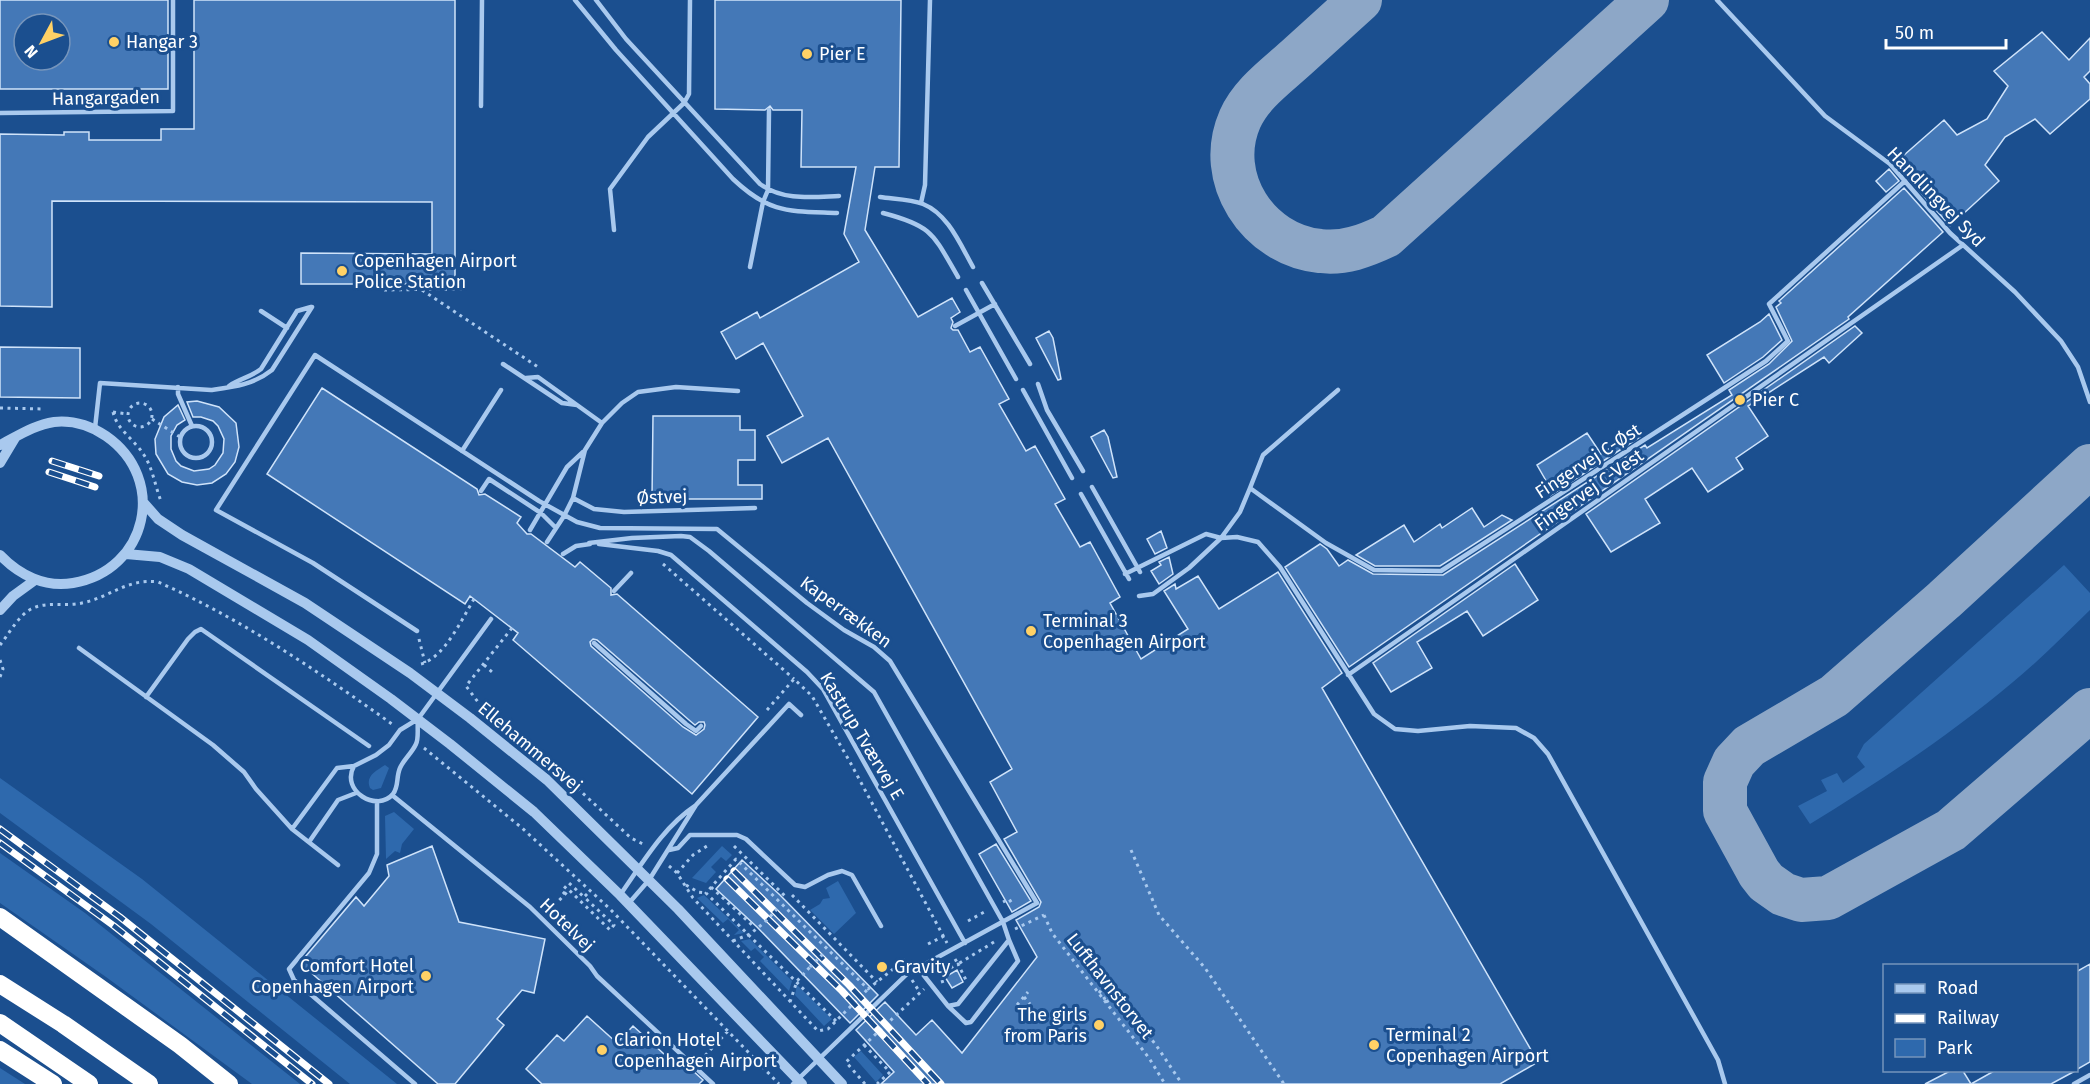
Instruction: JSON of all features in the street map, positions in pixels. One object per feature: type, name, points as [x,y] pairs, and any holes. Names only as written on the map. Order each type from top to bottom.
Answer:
[{"type":"highway","points":[[0,917],[180,1045],[229,1084]]},
{"type":"highway","points":[[0,984],[63,1024],[148,1084]]},
{"type":"highway","points":[[0,1023],[89,1084]]},
{"type":"highway","points":[[0,1050],[53,1084]]},
{"type":"street","points":[[0,445],[35,426],[56,422],[78,423],[95,428],[120,446],[133,462],[141,482],[144,502],[142,521],[136,538],[126,554],[114,566],[85,581],[51,584],[35,580],[21,573],[0,555]]},
{"type":"street","points":[[0,463],[15,438]]},
{"type":"street","name":"Ellehammersvej","points":[[144,502],[158,519],[182,535],[305,603],[437,693],[547,780],[649,880],[820,1058],[842,1084]]},
{"type":"street","points":[[126,554],[160,557],[189,569],[308,640],[418,719],[534,812],[620,895],[797,1082]]},
{"type":"street","points":[[0,610],[13,596],[35,580]]},
{"type":"lane","name":"Hangargaden","points":[[0,113],[173,111],[173,0]]},
{"type":"lane","points":[[481,106],[482,0]]},
{"type":"lane","points":[[596,0],[626,39],[744,169],[768,190],[794,197],[839,196]]},
{"type":"lane","points":[[614,230],[610,189],[648,137],[684,103],[689,94],[690,0]]},
{"type":"lane","points":[[921,203],[925,185],[930,0]]},
{"type":"lane","name":"Handlingvej Syd","points":[[1717,0],[1825,116],[1890,164],[1950,233],[2015,292],[2061,340],[2078,367],[2090,402]]},
{"type":"lane","points":[[577,1],[616,50],[751,196],[792,211],[837,213]]},
{"type":"lane","points":[[750,267],[763,202],[768,190],[769,110]]},
{"type":"lane","name":"Fingervej C-Øst","points":[[1250,488],[1326,543],[1374,570],[1441,571],[1766,362],[1788,341],[1769,304],[1905,181]]},
{"type":"lane","points":[[880,197],[921,203],[932,209],[946,222],[973,267]]},
{"type":"lane","points":[[883,213],[923,226],[935,237],[958,277]]},
{"type":"lane","name":"Fingervej C-Vest","points":[[1348,675],[1963,244]]},
{"type":"lane","points":[[982,283],[1030,364]]},
{"type":"lane","points":[[966,290],[1016,379]]},
{"type":"lane","points":[[955,326],[994,304]]},
{"type":"lane","points":[[95,428],[100,382],[211,390],[229,386],[238,387],[255,382],[272,370],[312,307],[297,311],[261,369],[254,375],[238,380],[229,386]]},
{"type":"lane","points":[[261,311],[286,328]]},
{"type":"lane","name":"Kaperrækken","points":[[417,631],[313,563],[216,510],[315,355],[545,505],[577,522],[600,528],[717,529],[807,603],[844,630],[874,647],[890,661],[1037,903]]},
{"type":"lane","points":[[503,364],[562,403],[577,405]]},
{"type":"lane","points":[[526,378],[538,377],[602,423]]},
{"type":"lane","points":[[1038,384],[1047,410],[1083,471]]},
{"type":"lane","points":[[178,387],[178,394],[192,426]]},
{"type":"lane","points":[[530,530],[567,467],[585,450],[602,423],[622,403],[638,392],[676,387],[738,391]]},
{"type":"lane","points":[[462,451],[501,390]]},
{"type":"lane","points":[[1023,390],[1072,478]]},
{"type":"lane","points":[[1139,596],[1153,594],[1188,568],[1221,538],[1240,512],[1263,455],[1338,390]]},
{"type":"lane","points":[[192,426],[208,431],[212,439],[212,447],[207,454],[199,458],[191,458],[180,446],[180,437],[192,426]]},
{"type":"lane","points":[[547,542],[573,498],[585,450]]},
{"type":"lane","points":[[481,491],[489,479],[541,513],[556,528]]},
{"type":"lane","points":[[1092,488],[1139,569]]},
{"type":"lane","points":[[1081,494],[1129,579]]},
{"type":"lane","name":"Østvej","points":[[573,498],[594,509],[624,512],[755,508]]},
{"type":"lane","points":[[1125,574],[1206,534],[1258,542],[1280,567],[1374,714],[1395,729],[1418,731],[1470,726],[1516,728],[1534,738],[1548,754],[1718,1060],[1725,1084]]},
{"type":"lane","points":[[588,543],[632,538],[690,537],[874,692],[1003,922],[1018,961],[970,1022],[966,1023],[948,1006],[918,968]]},
{"type":"lane","name":"Kastrup Tværvej E","points":[[563,554],[576,546],[588,543],[658,550],[671,555],[807,672],[823,689],[965,943]]},
{"type":"lane","points":[[614,591],[631,573]]},
{"type":"lane","points":[[292,829],[337,768],[354,766],[383,751],[400,730],[418,719],[491,619]]},
{"type":"lane","points":[[146,697],[188,639],[201,629],[369,746]]},
{"type":"lane","points":[[594,643],[686,724],[696,731],[701,726]]},
{"type":"lane","points":[[79,648],[213,745],[244,772],[292,829],[338,865]]},
{"type":"lane","points":[[628,904],[649,880],[696,805],[789,704],[801,715]]},
{"type":"lane","points":[[354,766],[351,776],[352,787],[356,793],[377,801],[385,800],[392,795],[398,785],[400,768],[417,742],[418,719]]},
{"type":"lane","points":[[309,842],[338,800],[356,793]]},
{"type":"lane","name":"Hotelvej","points":[[392,795],[542,919],[590,966],[597,976],[713,1084]]},
{"type":"lane","points":[[377,801],[377,854],[369,873],[289,969],[294,980],[415,1084]]},
{"type":"lane","points":[[620,895],[652,848],[686,812],[696,805]]},
{"type":"lane","points":[[669,850],[678,848],[690,835],[737,835],[746,840],[795,885],[805,887],[828,875],[842,871],[852,875],[881,926]]},
{"type":"lane","points":[[797,1082],[908,974],[1037,903]]},
{"type":"lane","points":[[303,938],[310,941]]},
{"type":"lane","points":[[948,1006],[958,1004],[1009,940]]},
{"type":"lane","points":[[2074,1084],[2090,1075]]},
{"type":"path","points":[[384,290],[464,289]]},
{"type":"path","points":[[422,290],[543,371]]},
{"type":"path","points":[[152,419],[147,425],[136,426],[129,422],[127,414],[133,404],[144,403],[150,408],[152,419],[180,437]]},
{"type":"path","points":[[96,412],[127,414]]},
{"type":"path","points":[[113,412],[117,424],[145,456],[153,472],[161,502]]},
{"type":"path","points":[[660,561],[812,696],[967,982]]},
{"type":"path","points":[[417,664],[431,661],[441,651],[474,599]]},
{"type":"path","points":[[512,628],[466,686],[481,706],[549,763]]},
{"type":"path","points":[[417,631],[425,663]]},
{"type":"path","points":[[0,660],[3,669],[0,677]]},
{"type":"path","points":[[484,665],[492,672]]},
{"type":"path","points":[[766,712],[794,679]]},
{"type":"path","points":[[557,770],[631,838],[652,848]]},
{"type":"path","points":[[677,873],[693,855],[702,848],[714,844]]},
{"type":"path","points":[[759,863],[744,850],[732,844],[786,897]]},
{"type":"path","points":[[1131,850],[1159,915],[1205,968],[1284,1084]]},
{"type":"path","points":[[706,893],[741,854]]},
{"type":"path","points":[[662,858],[677,873],[693,898],[818,1031],[828,1029],[868,989],[907,958]]},
{"type":"path","points":[[736,859],[826,951],[868,989]]},
{"type":"path","points":[[542,919],[569,890],[610,930],[614,925],[569,883],[562,891],[565,894]]},
{"type":"path","points":[[684,884],[698,892],[706,893],[836,1021]]},
{"type":"path","points":[[711,887],[753,926]]},
{"type":"path","points":[[584,897],[590,891]]},
{"type":"path","points":[[789,891],[877,982]]},
{"type":"path","name":"Lufthavnstorvet","points":[[1037,903],[1059,942],[1149,1058],[1165,1084]]},
{"type":"path","points":[[733,941],[750,934],[782,904]]},
{"type":"path","points":[[968,921],[983,913]]},
{"type":"path","points":[[865,1084],[846,1062],[919,991],[944,981],[941,973],[1007,933],[1044,915]]},
{"type":"path","points":[[928,944],[944,936]]},
{"type":"path","points":[[790,1002],[797,981],[826,951]]},
{"type":"path","points":[[1099,993],[1106,984]]},
{"type":"path","points":[[1110,988],[1156,1045],[1182,1084]]},
{"type":"path","points":[[1017,1005],[1028,992]]},
{"type":"path","points":[[1104,1001],[1116,995]]},
{"type":"path","points":[[1024,997],[1030,1004]]},
{"type":"path","points":[[714,1046],[728,1031]]},
{"type":"path","points":[[864,1045],[890,1072],[877,1084]]},
{"type":"green space","points":[[2064,565],[2090,593],[2090,610],[2043,656],[1989,702],[1888,774],[1810,824],[1798,806],[1827,791],[1821,780],[1837,773],[1843,783],[1865,767],[1857,757],[1864,744]]},
{"type":"green space","points":[[385,765],[389,768],[381,788],[373,790],[369,784],[370,777]]},
{"type":"green space","points":[[0,778],[142,879],[397,1084],[350,1084],[151,924],[0,813]]},
{"type":"green space","points":[[394,812],[414,829],[402,844],[400,853],[395,851],[386,859],[385,816]]},
{"type":"green space","points":[[722,846],[732,855],[726,861],[721,857],[711,867],[716,872],[706,883],[692,878]]},
{"type":"green space","points":[[0,853],[85,913],[300,1084],[252,1084],[0,903]]},
{"type":"green space","points":[[838,881],[856,913],[834,934],[810,910],[820,904],[823,899],[830,898],[826,888]]},
{"type":"green space","points":[[704,895],[744,933],[734,935],[739,930],[728,919],[723,923],[697,898]]},
{"type":"green space","points":[[750,939],[792,981],[789,991],[760,961],[764,957],[755,948],[751,951],[741,941]]},
{"type":"green space","points":[[797,985],[832,1019],[824,1026],[795,995]]},
{"type":"green space","points":[[861,1051],[883,1075],[876,1082],[854,1057]]},
{"type":"green space","points":[[0,1068],[25,1084],[0,1084]]},
{"type":"building","name":"Hangar 3","points":[[0,0],[168,0],[168,89],[0,89]]},
{"type":"building","points":[[194,0],[455,0],[455,284],[301,284],[301,253],[432,254],[432,202],[52,201],[52,307],[0,306],[0,134],[64,135],[64,132],[89,132],[89,140],[161,140],[161,129],[194,129]]},
{"type":"building","name":"Terminal 3 Copenhagen Airport","points":[[715,0],[901,0],[899,167],[875,167],[865,230],[918,317],[952,298],[960,312],[951,318],[953,322],[951,328],[958,330],[970,352],[980,347],[1009,399],[999,404],[1026,451],[1035,446],[1065,499],[1055,504],[1080,547],[1090,542],[1120,597],[1110,603],[1141,659],[1188,629],[1164,591],[1175,584],[1176,589],[1198,576],[1219,609],[1278,572],[1342,673],[1322,688],[1538,1062],[1500,1084],[881,1084],[894,1072],[856,1030],[885,1002],[916,1035],[932,1020],[962,1053],[1037,957],[1016,920],[1039,907],[1041,902],[1004,839],[1017,832],[990,782],[1012,769],[828,438],[782,463],[767,436],[803,416],[763,343],[736,359],[721,332],[757,312],[760,318],[859,262],[844,234],[856,167],[801,167],[802,110],[773,110],[770,106],[765,110],[715,109]]},
{"type":"building","points":[[2042,32],[2069,60],[2090,38],[2090,71],[2084,77],[2090,84],[2090,99],[2050,134],[2035,119],[2005,137],[1985,165],[1999,181],[1950,226],[1895,163],[1944,120],[1957,135],[1987,119],[2008,86],[1994,71]]},
{"type":"building","points":[[1889,169],[1899,181],[1886,192],[1876,181]]},
{"type":"building","points":[[1904,188],[1943,232],[1848,317],[1849,319],[1349,667],[1285,567],[1320,544],[1327,549],[1339,566],[1348,560],[1373,574],[1443,575],[1645,445],[1647,448],[1732,395],[1729,390],[1769,364],[1792,341],[1776,307],[1781,303],[1779,301]]},
{"type":"building","points":[[1769,314],[1782,340],[1763,357],[1724,383],[1707,355]]},
{"type":"building","points":[[1855,326],[1862,333],[1829,363],[1824,357],[1748,406],[1768,436],[1736,458],[1743,469],[1708,492],[1692,468],[1645,499],[1660,523],[1611,552],[1586,514]]},
{"type":"building","points":[[1049,331],[1053,338],[1061,379],[1058,380],[1036,338]]},
{"type":"building","points":[[0,347],[80,348],[80,398],[0,397]]},
{"type":"building","points":[[322,388],[477,489],[479,495],[485,494],[521,517],[517,523],[527,534],[531,534],[575,567],[580,562],[611,588],[611,595],[617,594],[758,717],[692,794],[513,640],[518,633],[470,596],[465,604],[267,474]],"holes":[[[593,639],[597,640],[695,725],[704,722],[704,729],[696,735],[683,727],[591,646],[590,642]]]},
{"type":"building","points":[[197,401],[219,407],[236,423],[239,447],[235,462],[226,474],[212,483],[197,485],[182,482],[168,474],[156,454],[155,439],[164,417],[178,405],[185,420],[177,425],[171,436],[171,449],[176,461],[181,466],[194,471],[209,469],[215,465],[223,453],[224,439],[213,421],[193,417],[187,402]]},
{"type":"building","points":[[653,416],[740,416],[740,430],[755,430],[755,460],[738,460],[738,485],[762,485],[762,499],[652,499]]},
{"type":"building","points":[[1104,430],[1108,437],[1117,477],[1113,478],[1091,437]]},
{"type":"building","points":[[1637,431],[1640,437],[1551,495],[1552,491],[1537,465],[1587,433],[1601,454]]},
{"type":"building","points":[[1472,508],[1484,527],[1502,515],[1512,520],[1440,566],[1375,566],[1356,555],[1404,525],[1414,542],[1440,524],[1442,528]]},
{"type":"building","points":[[1161,531],[1167,548],[1155,554],[1147,539]]},
{"type":"building","points":[[1169,557],[1173,574],[1159,584],[1151,571],[1161,565],[1159,562]]},
{"type":"building","points":[[1515,564],[1538,600],[1483,636],[1467,611],[1417,642],[1432,668],[1391,692],[1373,663]]},
{"type":"building","points":[[996,844],[1031,901],[1012,912],[979,854]]},
{"type":"building","name":"Comfort Hotel Copenhagen Airport","points":[[432,846],[459,922],[545,939],[534,993],[522,990],[497,1019],[504,1025],[455,1084],[438,1084],[300,963],[356,897],[364,906],[389,876],[387,865]]},
{"type":"building","points":[[742,860],[780,895],[878,995],[850,1023],[757,927],[716,889]]},
{"type":"building","points":[[2090,964],[2090,1062],[2078,1069],[2078,971]]},
{"type":"building","points":[[957,970],[963,982],[952,988],[945,977]]},
{"type":"building","name":"Clarion Hotel Copenhagen Airport","points":[[587,1016],[617,1043],[633,1026],[674,1063],[679,1058],[703,1080],[699,1084],[542,1084],[526,1069],[557,1035],[564,1041]]},
{"type":"building","points":[[1948,1072],[1964,1072],[1971,1084],[1925,1084]]},
{"type":"building","points":[[1992,1072],[2073,1072],[2051,1084],[1971,1084]]},
{"type":"taxiway","points":[[1360,0],[1257,94],[1240,119],[1233,141],[1233,164],[1238,185],[1247,205],[1261,222],[1278,236],[1298,246],[1320,251],[1354,248],[1386,236],[1647,0]]},
{"type":"taxiway","points":[[2090,466],[1944,600],[1834,696],[1749,746],[1734,762],[1725,782],[1725,811],[1766,882],[1783,894],[1801,900],[1828,898],[1951,830],[2090,710]]},
{"type":"railway","points":[[52,461],[99,476]]},
{"type":"railway","points":[[49,472],[95,487]]},
{"type":"railway","points":[[0,829],[120,917],[329,1084]]},
{"type":"railway","points":[[0,843],[114,926],[312,1084]]},
{"type":"railway","points":[[734,871],[849,985],[941,1084]]},
{"type":"railway","points":[[727,879],[842,991],[928,1084]]},
{"type":"place","name":"Hangar 3","points":[[114,42]]},
{"type":"place","name":"Pier E","points":[[807,54]]},
{"type":"place","name":"Copenhagen Airport Police Station","points":[[342,271]]},
{"type":"place","name":"Pier C","points":[[1740,400]]},
{"type":"place","name":"Terminal 3 Copenhagen Airport","points":[[1031,631]]},
{"type":"place","name":"Gravity","points":[[882,967]]},
{"type":"place","name":"Comfort Hotel Copenhagen Airport","points":[[426,976]]},
{"type":"place","name":"The girls from Paris","points":[[1099,1025]]},
{"type":"place","name":"Terminal 2 Copenhagen Airport","points":[[1374,1045]]},
{"type":"place","name":"Clarion Hotel Copenhagen Airport","points":[[602,1050]]}]
